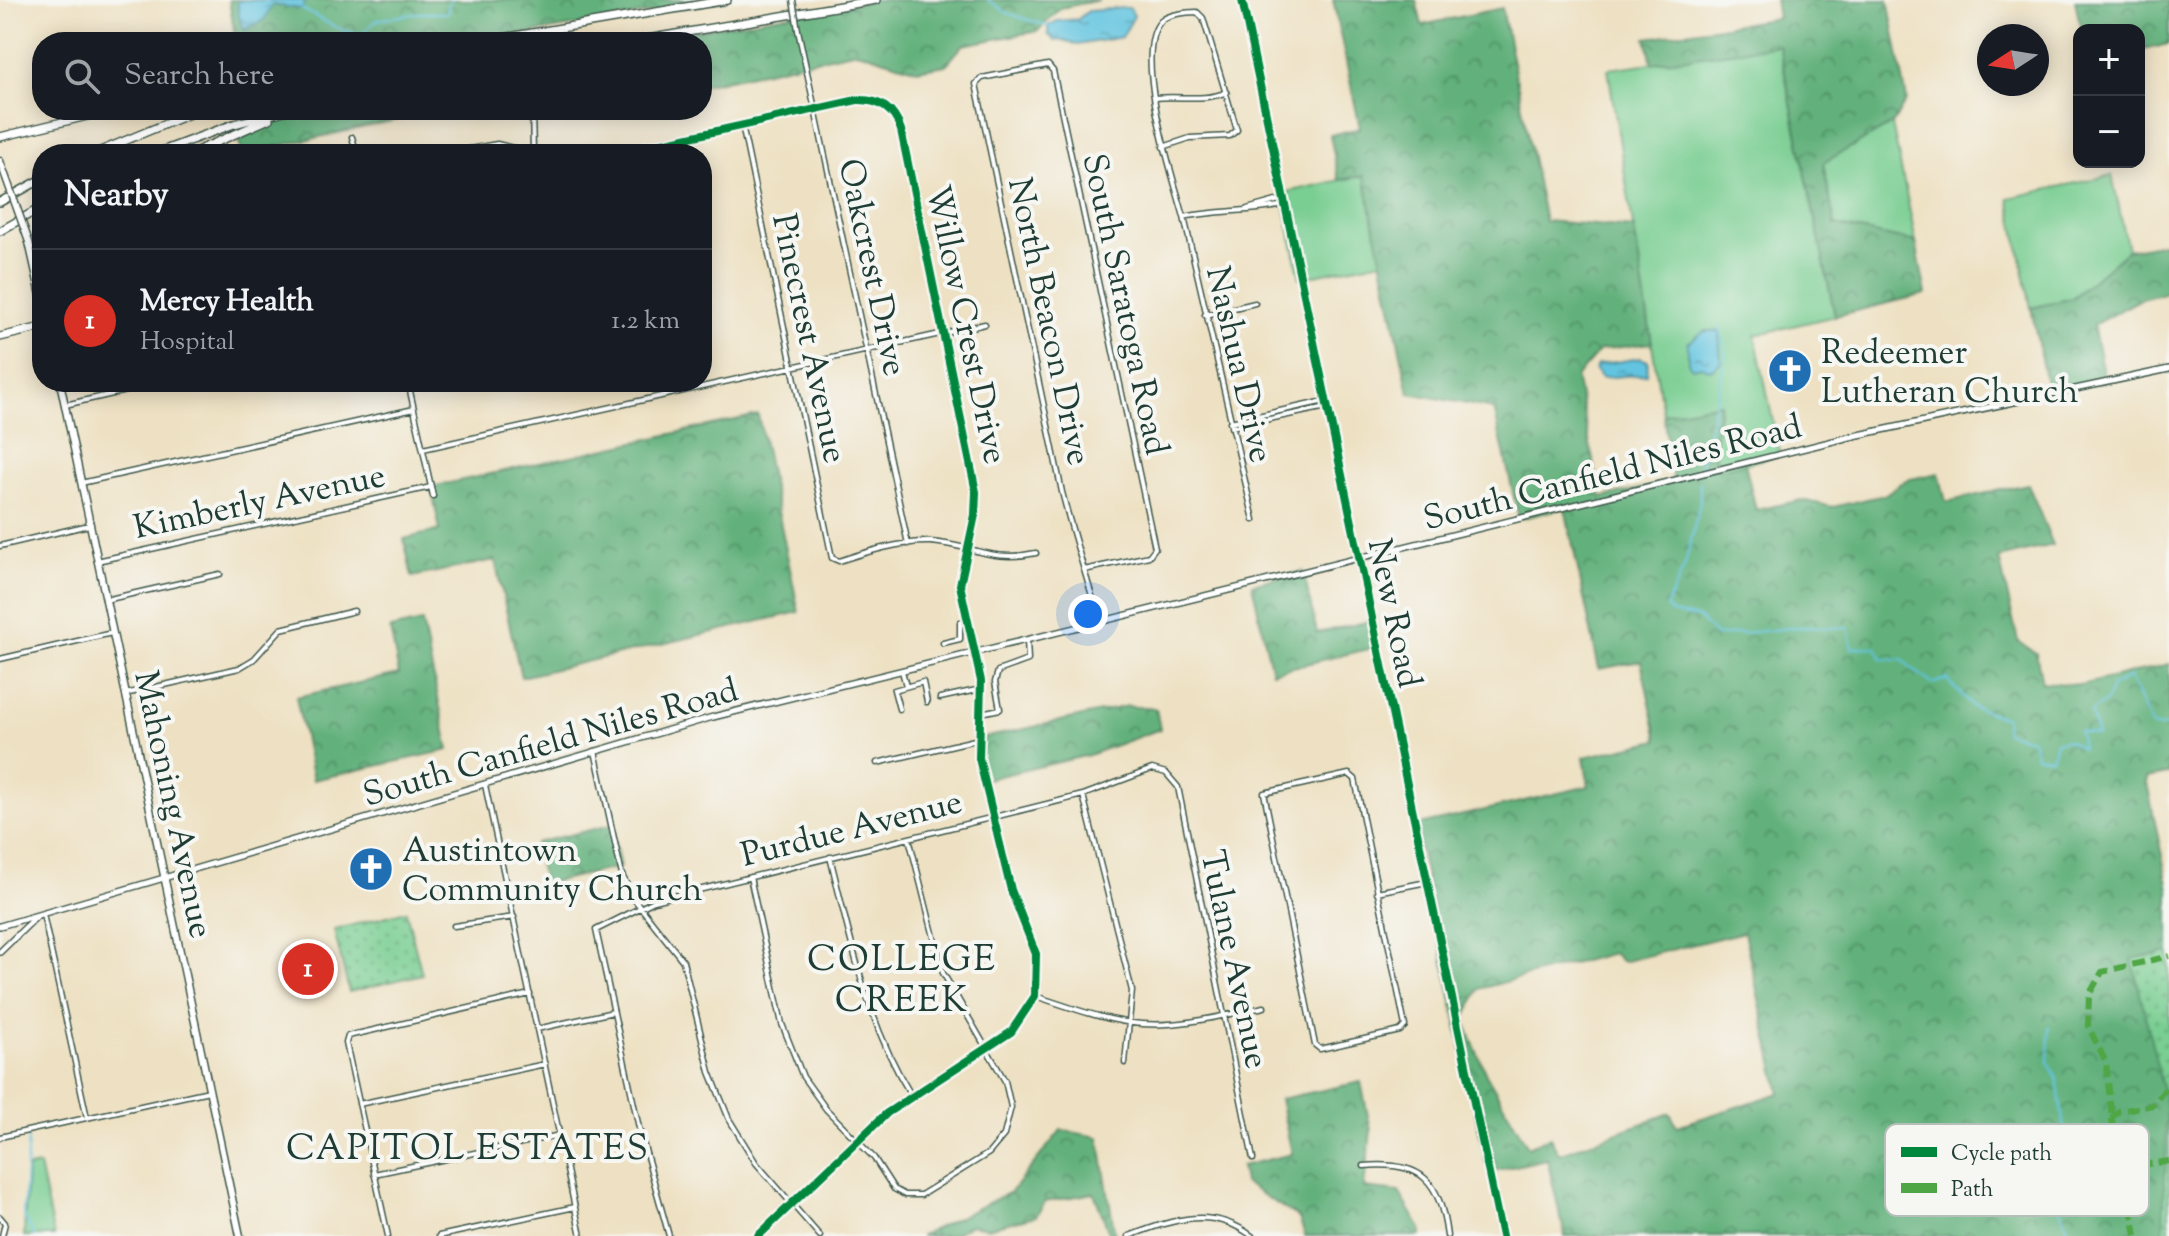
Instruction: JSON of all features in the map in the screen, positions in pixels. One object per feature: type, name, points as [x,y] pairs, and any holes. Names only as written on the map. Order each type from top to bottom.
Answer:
[{"type":"highway","points":[[537,32],[727,0]]},
{"type":"highway","points":[[688,32],[876,0]]},
{"type":"highway","points":[[0,137],[71,120]]},
{"type":"highway","points":[[117,144],[175,120]]},
{"type":"highway","points":[[181,144],[249,120]]},
{"type":"highway","points":[[212,144],[266,120]]},
{"type":"highway","points":[[0,202],[32,184]]},
{"type":"highway","points":[[0,231],[32,213]]},
{"type":"highway","points":[[0,337],[32,329]]},
{"type":"main road","name":"New Road","points":[[1242,0],[1502,1236]]},
{"type":"main road","points":[[0,161],[32,249]]},
{"type":"main road","name":"South Canfield Niles Road","points":[[36,917],[595,751],[902,671],[1854,436],[2169,369]]},
{"type":"main road","name":"Mahoning Avenue","points":[[62,392],[240,1236]]},
{"type":"main road","points":[[0,926],[36,917]]},
{"type":"main road","points":[[0,952],[36,917]]},
{"type":"street","name":"Oakcrest Drive","points":[[793,0],[908,544]]},
{"type":"street","name":"Nashua Drive","points":[[1227,92],[1203,18],[1197,12],[1164,18],[1159,23],[1152,56],[1163,147],[1184,217],[1254,520]]},
{"type":"street","name":"South Saratoga Road","points":[[976,82],[1050,67],[1154,553],[1084,570]]},
{"type":"street","name":"North Beacon Drive","points":[[976,82],[1062,492],[1100,622]]},
{"type":"street","points":[[1155,98],[1183,95],[1201,99],[1227,92],[1236,132],[1213,139],[1182,139],[1163,147]]},
{"type":"street","name":"Willow Crest Drive","points":[[816,109],[863,99],[883,105],[893,114],[901,130],[976,492],[975,515],[960,585],[981,689],[981,777],[1011,890],[1036,954],[1035,996]]},
{"type":"street","points":[[659,144],[816,109]]},
{"type":"street","points":[[532,120],[533,144]]},
{"type":"street","name":"Pinecrest Avenue","points":[[742,125],[833,559],[839,561],[908,544]]},
{"type":"street","points":[[352,137],[354,144]]},
{"type":"street","points":[[1184,217],[1283,202]]},
{"type":"street","points":[[1205,315],[1255,303]]},
{"type":"street","points":[[712,382],[985,324]]},
{"type":"street","points":[[65,405],[122,392]]},
{"type":"street","points":[[410,392],[433,496]]},
{"type":"street","points":[[423,449],[668,392]]},
{"type":"street","points":[[1231,424],[1326,404]]},
{"type":"street","points":[[81,483],[414,409]]},
{"type":"street","name":"Kimberly Avenue","points":[[97,561],[431,487]]},
{"type":"street","points":[[0,546],[89,525]]},
{"type":"street","points":[[908,544],[936,543],[1001,558],[1036,553]]},
{"type":"street","points":[[105,600],[220,574]]},
{"type":"street","points":[[125,694],[239,668],[254,659],[281,629],[354,611]]},
{"type":"street","points":[[943,643],[960,639],[960,622],[966,620]]},
{"type":"street","points":[[0,659],[112,633]]},
{"type":"street","points":[[981,713],[1000,709],[995,682],[998,671],[1028,660],[1027,640]]},
{"type":"street","points":[[902,671],[906,686]]},
{"type":"street","points":[[899,709],[894,690],[906,686],[923,682],[927,702]]},
{"type":"street","points":[[940,698],[981,689]]},
{"type":"street","points":[[877,763],[979,739]]},
{"type":"street","points":[[595,751],[622,875],[640,907],[672,943],[687,970],[710,1072],[729,1119],[756,1163],[820,1236]]},
{"type":"street","name":"Purdue Avenue","points":[[614,1012],[596,930],[640,907],[1083,795],[1112,786],[1148,769],[1166,773]]},
{"type":"street","name":"Tulane Avenue","points":[[1166,773],[1178,787],[1253,1159]]},
{"type":"street","points":[[1352,775],[1377,892],[1405,1026],[1400,1031],[1320,1049],[1315,1045],[1264,793],[1352,775]]},
{"type":"street","points":[[484,784],[581,1236]]},
{"type":"street","points":[[1083,795],[1132,991],[1125,1063]]},
{"type":"street","points":[[750,877],[790,1051],[815,1096],[881,1167],[894,1189],[911,1196],[926,1192],[989,1153],[1004,1135],[1011,1107],[1007,1086],[943,973],[909,838]]},
{"type":"street","points":[[830,857],[870,1014],[890,1059],[911,1095]]},
{"type":"street","points":[[1377,892],[1427,882]]},
{"type":"street","points":[[43,914],[87,1118]]},
{"type":"street","points":[[454,926],[514,917]]},
{"type":"street","points":[[388,1236],[346,1043],[351,1033],[530,994]]},
{"type":"street","points":[[758,1236],[911,1095],[986,1049],[1018,1025],[1035,996],[1130,1022],[1182,1023],[1264,1007]]},
{"type":"street","points":[[537,1029],[614,1012],[639,1128],[669,1236]]},
{"type":"street","points":[[359,1104],[545,1064]]},
{"type":"street","points":[[0,1137],[209,1091]]},
{"type":"street","points":[[374,1175],[560,1135]]},
{"type":"street","points":[[1364,1166],[1409,1167],[1431,1185],[1443,1203],[1447,1236]]},
{"type":"street","points":[[439,1236],[575,1207]]},
{"type":"street","points":[[1129,1236],[1174,1220],[1203,1216],[1225,1221],[1252,1236]]},
{"type":"street","points":[[0,1217],[5,1223],[2,1236]]},
{"type":"green space","points":[[229,0],[554,0],[556,4],[580,0],[727,0],[537,32],[234,32]]},
{"type":"green space","points":[[876,0],[1100,0],[1060,8],[1038,31],[963,45],[946,65],[917,70],[857,51],[712,83],[712,32],[688,32]]},
{"type":"green space","points":[[1333,0],[1416,0],[1422,25],[1502,8],[1545,221],[1634,228],[1652,343],[1600,350],[1576,377],[1601,498],[1673,481],[1663,414],[1720,403],[1714,449],[1719,469],[1745,463],[1756,510],[1802,500],[1833,507],[1884,495],[1906,480],[1939,473],[1946,502],[2028,484],[2053,545],[1999,558],[2018,641],[2036,653],[2042,682],[2081,685],[2169,664],[2169,774],[2146,778],[2169,890],[2169,1236],[1565,1236],[1547,1159],[1488,1172],[1415,826],[1589,786],[1584,757],[1658,740],[1641,661],[1599,669],[1565,508],[1519,519],[1494,409],[1409,393],[1364,176],[1339,180],[1330,135],[1360,128]],"holes":[[[1744,932],[1780,1093],[1677,1126],[1670,1113],[1559,1154],[1550,1137],[1528,1147],[1486,1074],[1464,1020],[1479,989],[1613,953],[1622,962]]]},
{"type":"green space","points":[[1775,0],[1888,0],[1907,100],[1892,124],[1823,163],[1835,225],[1916,242],[1926,294],[1835,316],[1779,45],[1652,63],[1646,38],[1778,18]]},
{"type":"green space","points":[[2075,0],[2169,0],[2169,44],[2145,50],[2145,24],[2080,24]]},
{"type":"green space","points":[[1779,45],[1835,316],[1755,335],[1780,455],[1719,470],[1714,449],[1720,403],[1663,414],[1608,69]]},
{"type":"green space","points":[[266,120],[397,120],[287,144],[240,144],[237,133]]},
{"type":"green space","points":[[1892,124],[1916,242],[1835,225],[1823,163]]},
{"type":"green space","points":[[1364,175],[1382,261],[1300,278],[1282,193]]},
{"type":"green space","points":[[2112,175],[2128,250],[2072,299],[2031,308],[2009,198]]},
{"type":"green space","points":[[2169,242],[2169,292],[2141,299],[2093,325],[2105,382],[2048,394],[2031,308],[2072,298],[2128,250]]},
{"type":"green space","points":[[758,415],[799,612],[521,677],[495,560],[412,577],[404,539],[440,530],[431,487]]},
{"type":"green space","points":[[1303,571],[1317,633],[1371,621],[1377,647],[1272,672],[1252,584]]},
{"type":"green space","points":[[422,622],[449,750],[313,780],[296,697],[399,674],[390,629]]},
{"type":"green space","points":[[1127,706],[1156,709],[1160,729],[1089,755],[982,780],[979,739]]},
{"type":"green space","points":[[611,825],[620,867],[543,884],[535,843]]},
{"type":"green space","points":[[406,911],[422,974],[349,992],[334,930]]},
{"type":"green space","points":[[2169,952],[2169,1236],[2163,1236],[2167,1108],[2132,959]]},
{"type":"green space","points":[[1361,1082],[1371,1131],[1364,1188],[1399,1192],[1421,1229],[1421,1236],[1305,1236],[1299,1218],[1244,1183],[1241,1166],[1292,1154],[1280,1099]]},
{"type":"green space","points":[[1061,1130],[1099,1137],[1115,1235],[1109,1232],[1094,1193],[1045,1202],[1036,1216],[988,1228],[970,1225],[950,1236],[920,1236],[1011,1192]]},
{"type":"green space","points":[[39,1166],[54,1236],[24,1236],[27,1168]]},
{"type":"water","points":[[305,0],[305,3],[302,9],[272,5],[264,20],[245,30],[238,13],[238,1]]},
{"type":"water","points":[[1130,8],[1134,16],[1122,37],[1077,45],[1064,40],[1055,41],[1048,34],[1048,26],[1057,21],[1078,19],[1088,11]]},
{"type":"water","points":[[1704,331],[1719,331],[1721,362],[1711,370],[1701,366],[1692,368],[1688,363],[1688,343]]},
{"type":"water","points":[[1640,358],[1648,361],[1647,374],[1601,378],[1595,370],[1597,365]]},
{"type":"waterway","points":[[363,32],[377,20],[419,13],[447,13],[450,0]]},
{"type":"waterway","points":[[988,0],[1007,13],[1048,26]]},
{"type":"waterway","points":[[302,9],[350,32]]},
{"type":"waterway","points":[[1701,467],[1726,354],[1720,327]]},
{"type":"waterway","points":[[1700,482],[1700,503],[1685,565],[1666,607],[1672,613],[1699,618],[1716,636],[1801,627],[1848,628],[1852,648],[1876,647],[1882,659],[1902,660],[1932,684],[1947,679],[1973,707],[2006,718],[2005,732],[2032,739],[2036,756],[2052,758],[2056,742],[2067,740],[2082,748],[2079,731],[2097,735],[2091,712],[2107,700],[2112,686],[2130,677],[2152,727],[2169,726]]},
{"type":"waterway","points":[[2049,1027],[2048,1062],[2057,1078],[2063,1124]]},
{"type":"waterway","points":[[28,1138],[23,1214],[34,1236]]},
{"type":"waterway","points":[[2063,1216],[2071,1236]]},
{"type":"marked path","points":[[2112,1124],[2106,1062],[2088,1026],[2089,995],[2102,972],[2169,956]]},
{"type":"marked path","points":[[2111,1118],[2119,1111],[2153,1105],[2169,1084]]},
{"type":"marked path","points":[[2149,1164],[2169,1161]]},
{"type":"marked path","points":[[2132,1216],[2136,1236]]},
{"type":"cycle path","points":[[1242,0],[1502,1236]]},
{"type":"cycle path","points":[[658,144],[857,100],[872,101],[885,107],[898,123],[976,492],[975,515],[960,585],[981,681],[979,758],[1011,890],[1036,954],[1035,996],[1011,1032],[887,1113],[758,1236]]},
{"type":"place","name":"Redeemer Lutheran Church","points":[[1790,371]]},
{"type":"place","name":"Austintown Community Church","points":[[371,869]]},
{"type":"place","name":"Mercy Health","points":[[308,969]]},
{"type":"district","name":"COLLEGE CREEK","points":[[902,978]]},
{"type":"district","name":"CAPITOL ESTATES","points":[[468,1146]]}]
